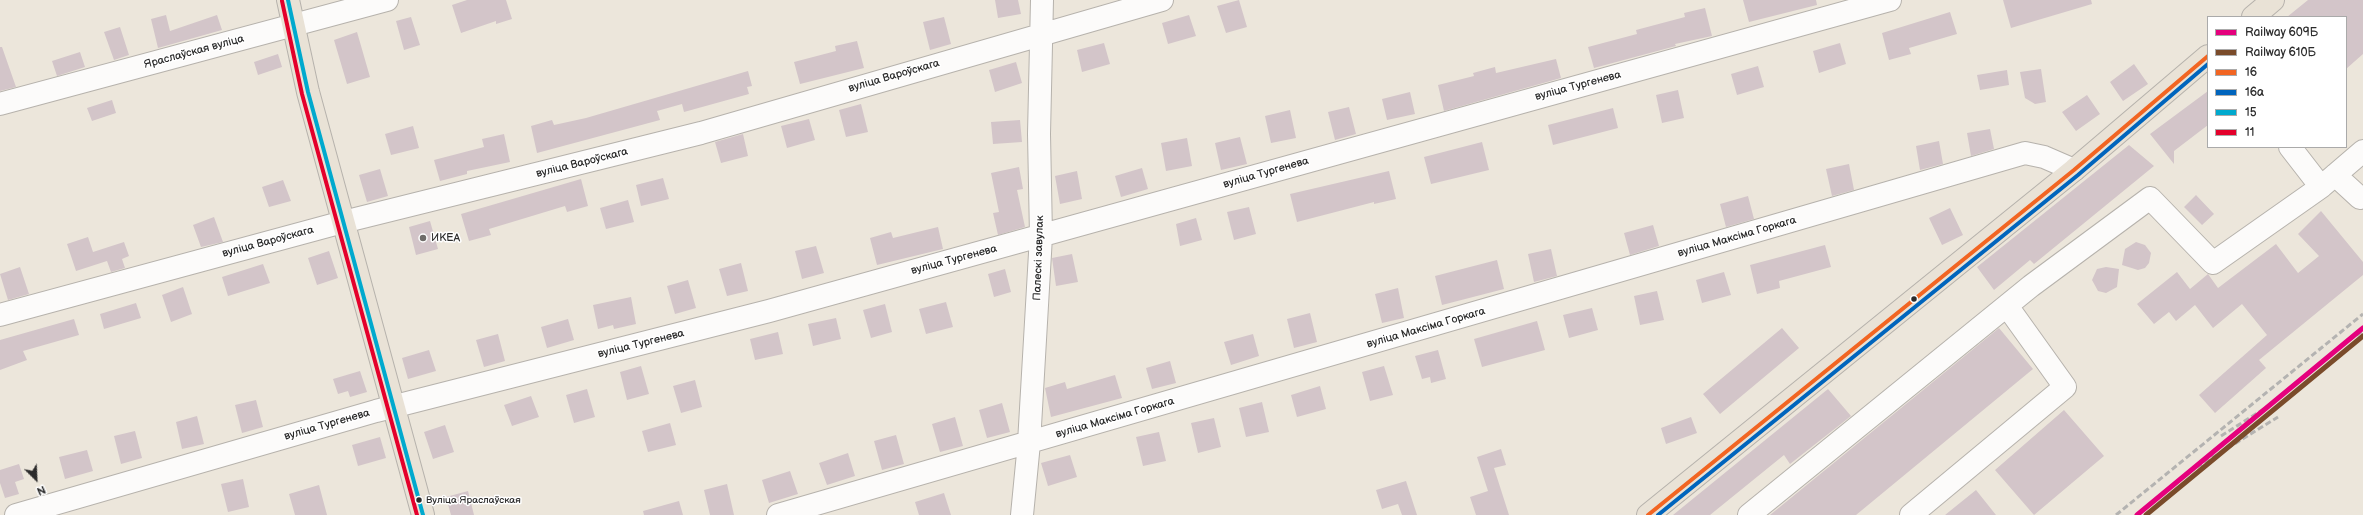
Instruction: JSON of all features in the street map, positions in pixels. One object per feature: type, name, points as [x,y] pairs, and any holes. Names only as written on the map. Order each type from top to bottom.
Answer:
[{"type":"main road","points":[[288,0],[308,92],[422,515]]},
{"type":"main road","points":[[2254,11],[2273,0]]},
{"type":"main road","points":[[1648,515],[2074,170],[2207,57]]},
{"type":"street","name":"Яраслаўская вуліца","points":[[0,104],[387,0]]},
{"type":"street","name":"Палескі завулак","points":[[1022,515],[1029,443],[1041,236],[1040,33],[1042,0]]},
{"type":"street","name":"вуліца Вароўскага","points":[[0,314],[343,222],[701,133],[1040,33],[1162,0]]},
{"type":"street","name":"вуліца Тургенева","points":[[16,515],[376,411],[769,311],[1890,0]]},
{"type":"street","points":[[2291,148],[2322,177],[2360,198],[2363,197]]},
{"type":"street","points":[[1749,515],[2007,306],[2150,198],[2214,263],[2322,177],[2363,151]]},
{"type":"street","name":"вуліца Максіма Горкага","points":[[778,515],[2025,153],[2044,157],[2074,170]]},
{"type":"street","points":[[1911,515],[2065,387],[2007,306]]},
{"type":"building","points":[[467,0],[506,0],[512,19],[496,24],[496,21],[461,33],[452,5]]},
{"type":"building","points":[[995,0],[1018,0],[1021,14],[998,18]]},
{"type":"building","points":[[1239,0],[1247,27],[1226,33],[1217,6]]},
{"type":"building","points":[[1743,0],[1816,0],[1817,5],[1749,22]]},
{"type":"building","points":[[2003,0],[2091,0],[2092,4],[2011,28]]},
{"type":"building","points":[[2308,0],[2363,0],[2363,54],[2347,68],[2347,16],[2288,16]]},
{"type":"building","points":[[1705,8],[1712,36],[1675,44],[1676,46],[1594,68],[1588,47],[1637,34],[1636,30],[1685,17],[1684,13]]},
{"type":"building","points":[[1950,12],[1957,34],[1909,48],[1911,54],[1889,60],[1882,33]]},
{"type":"building","points":[[166,15],[170,31],[217,15],[222,30],[158,48],[151,19]]},
{"type":"building","points":[[1189,15],[1196,36],[1168,44],[1162,23]]},
{"type":"building","points":[[411,17],[420,45],[404,50],[396,21]]},
{"type":"building","points":[[944,17],[951,44],[930,50],[923,22]]},
{"type":"building","points":[[120,27],[129,55],[114,60],[104,32]]},
{"type":"building","points":[[357,32],[370,77],[347,84],[334,40]]},
{"type":"building","points":[[857,41],[864,68],[800,84],[794,62],[836,51],[835,46]]},
{"type":"building","points":[[1104,43],[1110,64],[1082,72],[1077,50]]},
{"type":"building","points":[[1840,43],[1846,64],[1819,73],[1813,51]]},
{"type":"building","points":[[0,47],[2,47],[16,87],[0,91]]},
{"type":"building","points":[[80,52],[85,67],[57,76],[52,61]]},
{"type":"building","points":[[278,54],[282,67],[258,75],[254,62]]},
{"type":"building","points":[[1556,59],[1561,78],[1444,111],[1438,85],[1474,76],[1473,73],[1495,67],[1496,73]]},
{"type":"building","points":[[1016,62],[1022,83],[995,92],[989,70]]},
{"type":"building","points":[[2134,64],[2148,84],[2123,101],[2110,82]]},
{"type":"building","points":[[1758,66],[1764,87],[1737,95],[1731,74]]},
{"type":"building","points":[[2041,69],[2046,102],[2035,104],[2025,98],[2020,72]]},
{"type":"building","points":[[2007,70],[2009,85],[1980,90],[1977,75]]},
{"type":"building","points":[[748,71],[752,86],[747,87],[749,94],[684,112],[682,104],[657,111],[660,120],[537,153],[531,126],[552,120],[554,125],[586,118]]},
{"type":"building","points":[[1678,90],[1684,118],[1662,123],[1656,95]]},
{"type":"building","points":[[1410,92],[1415,114],[1387,120],[1382,99]]},
{"type":"building","points":[[2207,92],[2207,126],[2174,151],[2174,164],[2150,134]]},
{"type":"building","points":[[2087,95],[2100,114],[2076,131],[2062,112]]},
{"type":"building","points":[[112,100],[116,113],[92,121],[87,108]]},
{"type":"building","points":[[861,104],[868,132],[846,137],[839,110]]},
{"type":"building","points":[[1349,107],[1356,134],[1335,140],[1328,112]]},
{"type":"building","points":[[1613,108],[1618,128],[1553,145],[1548,125]]},
{"type":"building","points":[[1290,110],[1296,138],[1271,143],[1265,116]]},
{"type":"building","points":[[809,119],[815,140],[787,148],[781,126]]},
{"type":"building","points":[[1020,120],[1022,142],[993,144],[991,122]]},
{"type":"building","points":[[413,126],[419,148],[391,155],[385,134]]},
{"type":"building","points":[[1990,129],[1994,149],[1971,156],[1967,133]]},
{"type":"building","points":[[504,134],[510,162],[467,171],[467,174],[440,181],[434,160],[484,147],[482,139]]},
{"type":"building","points":[[743,134],[748,156],[721,163],[715,142]]},
{"type":"building","points":[[1240,137],[1247,164],[1221,170],[1215,143]]},
{"type":"building","points":[[1187,138],[1192,166],[1166,171],[1161,143]]},
{"type":"building","points":[[1939,141],[1943,164],[1920,170],[1916,146]]},
{"type":"building","points":[[1482,142],[1489,170],[1431,184],[1424,157]]},
{"type":"building","points":[[2129,145],[2154,166],[2034,264],[2030,260],[1994,290],[1977,267]]},
{"type":"building","points":[[1849,164],[1854,190],[1832,196],[1826,169]]},
{"type":"building","points":[[1019,167],[1023,189],[1017,190],[1025,227],[998,235],[993,213],[999,212],[991,173]]},
{"type":"building","points":[[1142,168],[1148,189],[1121,197],[1115,176]]},
{"type":"building","points":[[380,169],[388,196],[367,202],[359,175]]},
{"type":"building","points":[[1077,171],[1082,199],[1060,204],[1055,176]]},
{"type":"building","points":[[1389,171],[1396,199],[1374,204],[1374,202],[1297,222],[1290,194]]},
{"type":"building","points":[[663,178],[669,199],[641,206],[636,185]]},
{"type":"building","points":[[581,179],[588,206],[567,212],[565,206],[489,229],[491,235],[469,241],[461,214]]},
{"type":"building","points":[[283,180],[291,201],[269,207],[262,187]]},
{"type":"building","points":[[2196,195],[2214,214],[2202,225],[2184,207]]},
{"type":"building","points":[[1748,196],[1754,219],[1726,227],[1720,204]]},
{"type":"building","points":[[628,200],[634,222],[606,229],[600,208]]},
{"type":"building","points":[[1249,207],[1256,234],[1234,240],[1227,212]]},
{"type":"building","points":[[1950,208],[1963,235],[1942,245],[1929,218]]},
{"type":"building","points":[[2321,211],[2363,262],[2363,275],[2259,360],[2266,368],[2215,413],[2199,395],[2267,335],[2242,304],[2213,328],[2195,305],[2176,321],[2169,312],[2154,324],[2137,304],[2177,272],[2190,289],[2208,274],[2218,288],[2276,244],[2298,273],[2319,256],[2298,234]]},
{"type":"building","points":[[214,217],[223,242],[201,247],[193,225]]},
{"type":"building","points":[[1196,218],[1202,240],[1180,246],[1176,224]]},
{"type":"building","name":"ИКЕА","points":[[430,221],[438,249],[416,255],[409,227]]},
{"type":"building","points":[[1653,225],[1659,246],[1630,255],[1624,233]]},
{"type":"building","points":[[938,227],[943,249],[877,265],[870,238],[891,232],[893,238]]},
{"type":"building","points":[[88,237],[93,252],[124,242],[129,256],[122,259],[125,268],[111,272],[107,261],[76,271],[67,244]]},
{"type":"building","points":[[2136,242],[2145,245],[2151,253],[2149,263],[2145,268],[2138,270],[2122,265],[2125,249]]},
{"type":"building","points":[[1825,245],[1831,267],[1779,281],[1780,288],[1757,294],[1750,265]]},
{"type":"building","points":[[816,246],[824,273],[802,279],[795,251]]},
{"type":"building","points":[[1551,249],[1557,276],[1534,282],[1528,254]]},
{"type":"building","points":[[329,251],[338,278],[317,285],[308,258]]},
{"type":"building","points":[[1072,254],[1078,282],[1056,286],[1052,258]]},
{"type":"building","points":[[1497,260],[1504,289],[1442,305],[1435,276]]},
{"type":"building","points":[[741,263],[748,291],[727,296],[719,269]]},
{"type":"building","points":[[263,264],[270,283],[228,296],[222,277]]},
{"type":"building","points":[[20,267],[29,294],[8,300],[0,274]]},
{"type":"building","points":[[2106,267],[2119,269],[2117,287],[2106,293],[2098,291],[2092,280],[2097,269]]},
{"type":"building","points":[[1005,269],[1011,292],[994,297],[988,274]]},
{"type":"building","points":[[1724,272],[1731,295],[1702,303],[1696,280]]},
{"type":"building","points":[[688,280],[696,308],[675,314],[667,286]]},
{"type":"building","points":[[183,287],[192,314],[171,322],[162,295]]},
{"type":"building","points":[[1398,288],[1404,318],[1382,323],[1375,294]]},
{"type":"building","points":[[1657,291],[1664,320],[1640,325],[1634,296]]},
{"type":"building","points":[[631,297],[636,324],[614,329],[613,325],[598,329],[593,305]]},
{"type":"building","points":[[946,302],[953,327],[926,334],[919,309]]},
{"type":"building","points":[[136,303],[141,318],[104,329],[100,314]]},
{"type":"building","points":[[885,304],[892,332],[871,338],[863,310]]},
{"type":"building","points":[[1592,308],[1598,330],[1569,338],[1563,315]]},
{"type":"building","points":[[1310,313],[1317,342],[1294,348],[1287,319]]},
{"type":"building","points":[[836,318],[841,339],[813,346],[808,324]]},
{"type":"building","points":[[74,319],[79,335],[23,351],[27,360],[0,370],[0,340]]},
{"type":"building","points":[[568,319],[574,340],[547,348],[541,327]]},
{"type":"building","points":[[1537,321],[1545,350],[1482,367],[1474,339]]},
{"type":"building","points":[[1782,328],[1799,348],[1720,414],[1703,394]]},
{"type":"building","points":[[1999,328],[2033,369],[1856,515],[1770,515]]},
{"type":"building","points":[[778,332],[783,354],[755,360],[750,339]]},
{"type":"building","points":[[498,334],[505,361],[484,367],[476,340]]},
{"type":"building","points":[[1253,334],[1259,356],[1231,365],[1224,342]]},
{"type":"building","points":[[429,350],[436,371],[408,379],[402,358]]},
{"type":"building","points":[[1438,350],[1446,379],[1431,383],[1430,377],[1422,379],[1415,356]]},
{"type":"building","points":[[1170,361],[1176,383],[1152,389],[1146,368]]},
{"type":"building","points":[[641,366],[649,394],[627,400],[620,372]]},
{"type":"building","points":[[1384,366],[1393,395],[1370,401],[1362,372]]},
{"type":"building","points":[[360,371],[367,392],[350,397],[348,391],[338,394],[333,379]]},
{"type":"building","points":[[1115,375],[1122,398],[1051,417],[1045,388],[1065,382],[1067,389]]},
{"type":"building","points":[[695,380],[702,407],[681,413],[673,386]]},
{"type":"building","points":[[1320,386],[1326,409],[1297,417],[1291,395]]},
{"type":"building","points":[[587,389],[595,417],[574,423],[566,395]]},
{"type":"building","points":[[1828,389],[1851,416],[1790,464],[1784,455],[1710,515],[1673,515]]},
{"type":"building","points":[[531,396],[539,417],[512,426],[504,405]]},
{"type":"building","points":[[256,400],[263,427],[242,433],[235,405]]},
{"type":"building","points":[[1262,402],[1269,432],[1246,437],[1239,408]]},
{"type":"building","points":[[1002,403],[1010,432],[987,438],[979,410]]},
{"type":"building","points":[[2064,410],[2104,456],[2034,515],[1995,470]]},
{"type":"building","points":[[197,416],[204,444],[182,449],[176,422]]},
{"type":"building","points":[[955,417],[963,446],[940,452],[932,424]]},
{"type":"building","points":[[1691,417],[1697,433],[1666,444],[1661,428]]},
{"type":"building","points":[[1214,418],[1221,447],[1198,453],[1191,423]]},
{"type":"building","points":[[670,423],[676,445],[648,452],[642,431]]},
{"type":"building","points":[[445,425],[454,452],[433,459],[424,432]]},
{"type":"building","points":[[135,431],[142,458],[121,464],[114,436]]},
{"type":"building","points":[[1159,432],[1166,461],[1143,466],[1136,437]]},
{"type":"building","points":[[896,435],[904,464],[882,470],[874,441]]},
{"type":"building","points":[[380,437],[386,458],[358,466],[352,445]]},
{"type":"building","points":[[1501,449],[1506,465],[1494,468],[1509,515],[1476,515],[1470,497],[1488,491],[1477,457]]},
{"type":"building","points":[[87,450],[93,471],[65,479],[59,457]]},
{"type":"building","points":[[848,453],[855,476],[827,485],[819,463]]},
{"type":"building","points":[[1070,455],[1077,477],[1048,486],[1041,463]]},
{"type":"building","points":[[19,464],[24,479],[15,482],[19,494],[5,498],[0,483],[0,470]]},
{"type":"building","points":[[790,471],[798,494],[769,503],[762,480]]},
{"type":"building","points":[[243,479],[249,507],[228,512],[221,484]]},
{"type":"building","points":[[1406,481],[1417,515],[1402,515],[1398,504],[1382,509],[1376,490]]},
{"type":"building","points":[[727,484],[734,515],[710,515],[704,490]]},
{"type":"building","points":[[319,485],[327,515],[295,515],[289,494]]},
{"type":"building","points":[[1976,490],[1996,515],[1945,515]]},
{"type":"building","points":[[468,491],[474,515],[451,515],[446,497]]},
{"type":"building","points":[[944,493],[951,515],[919,515],[915,502]]},
{"type":"building","points":[[679,501],[683,515],[644,515],[643,511]]},
{"type":"railway","points":[[2116,515],[2363,314]]},
{"type":"railway","points":[[2349,340],[2363,331]]},
{"type":"railway","points":[[2221,436],[2270,405]]},
{"type":"railway","points":[[2189,472],[2278,417]]},
{"type":"rail line","name":"609Б","points":[[2137,515],[2363,328]]},
{"type":"rail line","name":"610Б","points":[[2146,515],[2363,336]]},
{"type":"transit line","name":"15","points":[[288,0],[308,92],[423,515]]},
{"type":"transit line","name":"11","points":[[282,1],[302,94],[417,515]]},
{"type":"transit line","name":"16","points":[[1648,515],[2074,170],[2207,57]]},
{"type":"transit line","name":"16а","points":[[1658,515],[2078,175],[2207,65]]},
{"type":"place","name":"ИКЕА","points":[[423,238]]},
{"type":"place","name":"Вуліца Яраслаўская","points":[[419,500]]}]
